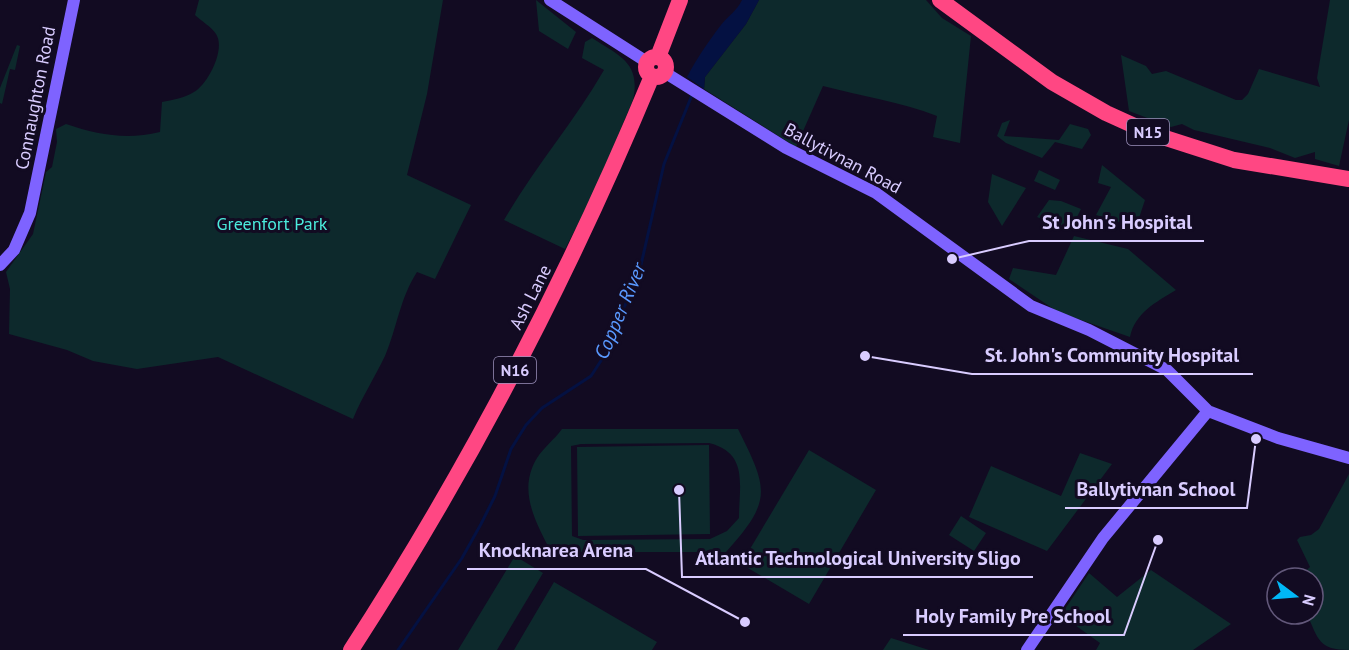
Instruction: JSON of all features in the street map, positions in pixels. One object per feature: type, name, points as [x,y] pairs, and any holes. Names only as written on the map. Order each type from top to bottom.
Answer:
[{"type":"highway","name":"N16","points":[[655,67],[680,0]]},
{"type":"highway","name":"N15","points":[[940,0],[1052,82],[1106,113],[1150,133],[1234,159],[1349,179]]},
{"type":"highway","name":"N15","points":[[960,0],[973,22]]},
{"type":"highway","name":"Ash Lane","points":[[351,650],[456,481],[526,349],[585,229],[655,67]]},
{"type":"street","name":"Connaughton Road","points":[[0,265],[14,250],[30,213],[74,0]]},
{"type":"street","name":"Ballytivnan Road","points":[[550,0],[786,148],[876,193],[1031,306],[1089,330],[1167,370],[1208,411],[1278,438],[1349,458]]},
{"type":"street","points":[[1027,650],[1102,538],[1208,411]]},
{"type":"green space","name":"Greenfort Park","points":[[199,0],[443,0],[427,94],[407,175],[471,205],[435,279],[417,272],[411,282],[385,356],[353,419],[218,357],[137,369],[93,361],[67,350],[9,334],[10,289],[6,272],[33,234],[46,172],[52,167],[57,142],[56,129],[66,124],[90,131],[124,136],[160,132],[162,102],[187,96],[199,88],[210,74],[217,57],[219,48],[216,34],[195,15]]},
{"type":"green space","points":[[536,0],[576,32],[568,49],[539,31]]},
{"type":"green space","points":[[759,0],[926,0],[942,18],[971,36],[960,143],[933,137],[937,116],[895,103],[823,86],[796,147],[704,89],[705,77],[746,24]]},
{"type":"green space","points":[[1330,0],[1349,0],[1349,120],[1339,166],[1315,159],[1315,152],[1295,158],[1270,148],[1194,130],[1182,124],[1171,127],[1129,111],[1121,55],[1146,66],[1152,74],[1166,71],[1236,100],[1242,100],[1248,94],[1259,69],[1320,87],[1317,78]]},
{"type":"green space","points":[[592,38],[626,62],[634,77],[635,87],[633,100],[590,201],[565,249],[504,220],[604,70],[582,58],[585,42]]},
{"type":"green space","points":[[17,45],[20,46],[15,70],[10,69],[2,104],[0,103],[0,88]]},
{"type":"green space","points":[[1010,120],[1004,136],[1059,140],[1070,124],[1088,129],[1091,135],[1082,149],[1055,142],[1042,158],[1006,143],[997,136],[1002,123]]},
{"type":"green space","points":[[1102,165],[1145,200],[1136,227],[1096,215],[1111,187],[1098,183]]},
{"type":"green space","points":[[1039,170],[1060,180],[1055,190],[1034,181]]},
{"type":"green space","points":[[992,174],[1026,188],[1002,226],[988,202]]},
{"type":"green space","points":[[1049,200],[1061,201],[1081,209],[1070,231],[1037,217]]},
{"type":"green space","points":[[1074,236],[1128,249],[1176,290],[1141,315],[1130,337],[1058,312],[1009,279],[1013,268],[1056,275]]},
{"type":"green space","points":[[562,429],[738,429],[760,481],[761,494],[758,506],[752,519],[726,552],[551,552],[531,506],[529,482],[531,470],[537,458]],"holes":[[[709,443],[731,454],[736,462],[740,482],[739,518],[727,531],[710,539],[583,540],[572,536],[571,446]]]},
{"type":"green space","points":[[709,445],[710,534],[578,536],[577,447]]},
{"type":"green space","points":[[809,450],[876,490],[809,604],[741,564]]},
{"type":"green space","points":[[1080,453],[1112,464],[1047,551],[969,517],[991,466],[1061,496]]},
{"type":"green space","points":[[1349,474],[1349,650],[1325,645],[1312,626],[1325,626],[1325,566],[1310,566],[1297,540],[1319,529]]},
{"type":"green space","points":[[961,516],[986,533],[974,551],[949,535]]},
{"type":"green space","points":[[515,556],[543,573],[497,650],[458,650]]},
{"type":"green space","points":[[1151,570],[1231,624],[1193,650],[1096,650],[1100,643],[1061,615],[1089,573],[1117,597]]},
{"type":"green space","points":[[554,582],[657,642],[652,650],[514,650]]},
{"type":"green space","points":[[891,638],[929,650],[883,650]]},
{"type":"shaded area","points":[[742,0],[759,0],[746,24],[705,77],[704,89],[687,77],[712,38]]},
{"type":"waterway","name":"Copper River","points":[[398,650],[462,558],[495,496],[511,449],[526,425],[542,408],[591,376],[606,353],[615,326],[638,278],[664,164],[692,95]]},
{"type":"place","name":"St John's Hospital","points":[[952,259]]},
{"type":"place","name":"St. John's Community Hospital","points":[[865,356]]},
{"type":"place","name":"Ballytivnan School","points":[[1256,439]]},
{"type":"place","name":"Atlantic Technological University Sligo","points":[[679,490]]},
{"type":"place","name":"Holy Family Pre School","points":[[1158,540]]},
{"type":"place","name":"Knocknarea Arena","points":[[745,622]]}]
